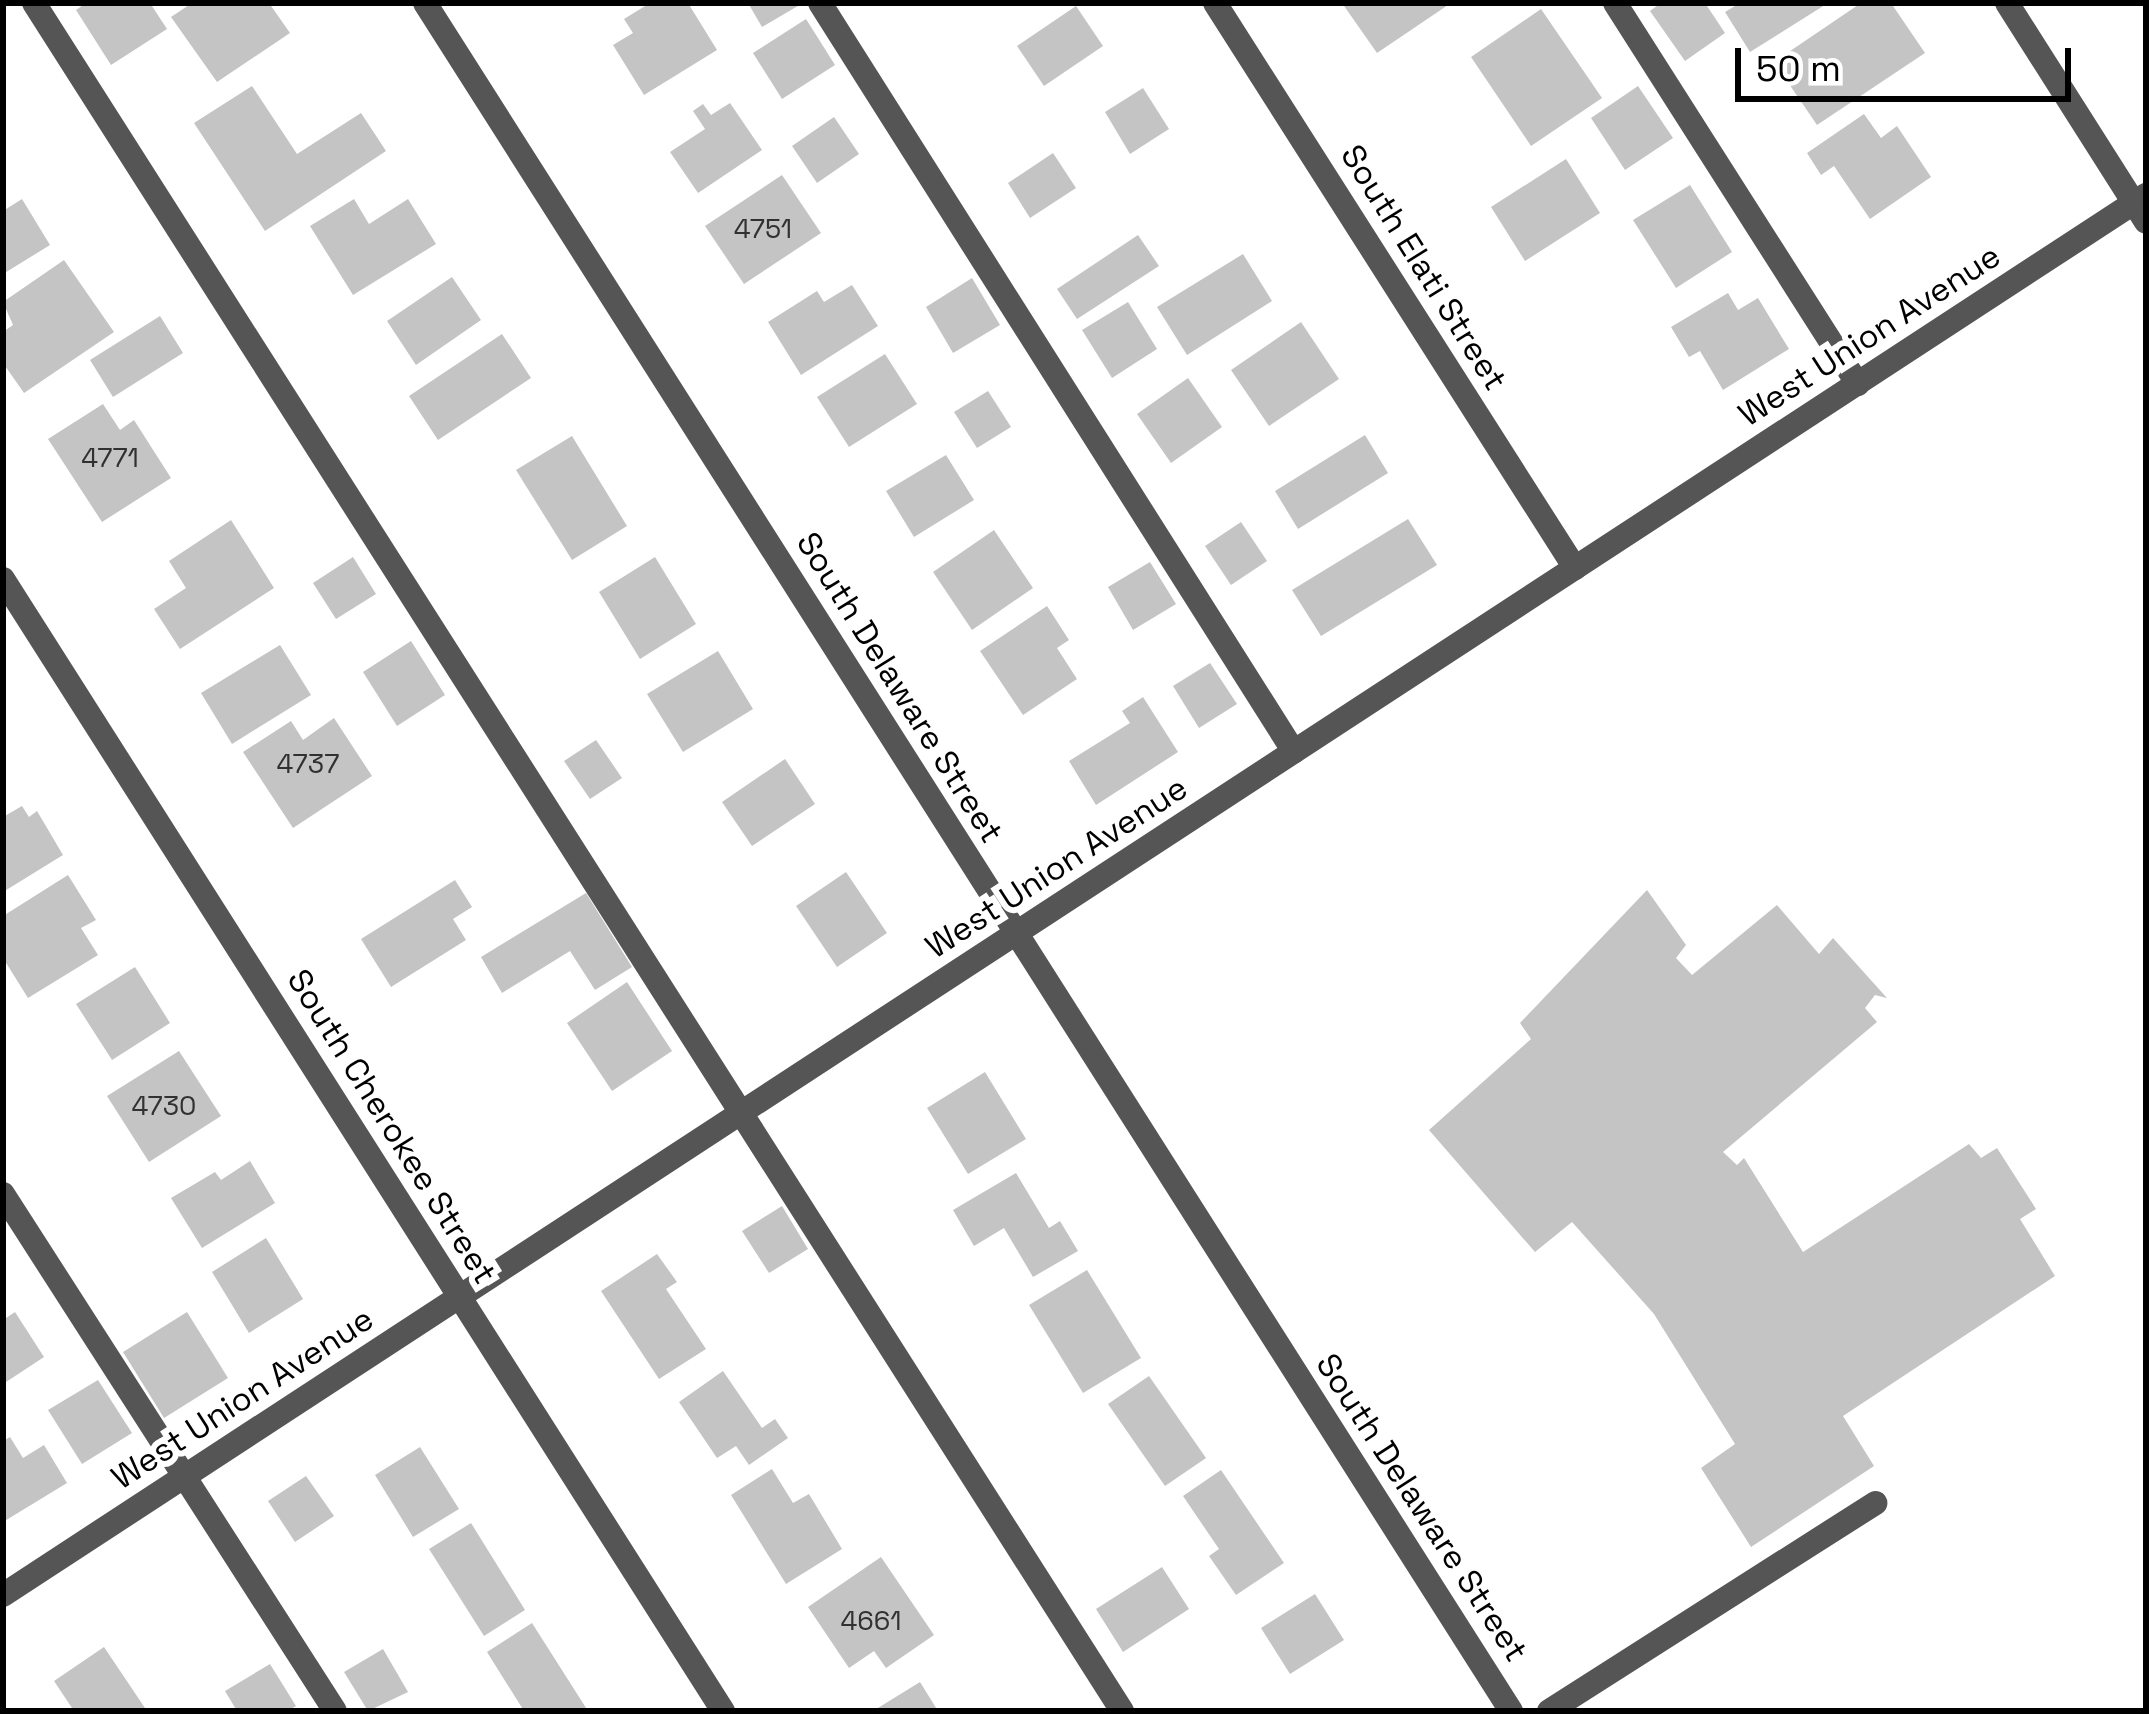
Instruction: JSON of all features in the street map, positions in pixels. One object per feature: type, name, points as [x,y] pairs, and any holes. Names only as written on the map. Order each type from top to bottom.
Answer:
[{"type":"street","points":[[34,3],[1122,1711]]},
{"type":"street","name":"South Delaware Street","points":[[424,3],[1511,1711]]},
{"type":"street","points":[[820,3],[1294,752]]},
{"type":"street","name":"South Elati Street","points":[[1215,3],[1575,568]]},
{"type":"street","points":[[1615,3],[1858,384]]},
{"type":"street","points":[[2007,3],[2142,206]]},
{"type":"street","name":"West Union Avenue","points":[[3,1595],[1858,384],[2142,206]]},
{"type":"street","name":"South Cherokee Street","points":[[3,579],[723,1711]]},
{"type":"street","points":[[3,1194],[334,1711]]},
{"type":"street","points":[[1549,1711],[1875,1503]]},
{"type":"building","points":[[86,3],[150,3],[167,29],[111,65],[76,10]]},
{"type":"building","points":[[192,3],[269,3],[290,33],[217,82],[171,17]]},
{"type":"building","points":[[650,3],[688,3],[717,50],[644,95],[613,45],[633,33],[624,19]]},
{"type":"building","points":[[748,3],[803,3],[762,27]]},
{"type":"building","points":[[1342,3],[1451,3],[1377,53]]},
{"type":"building","points":[[1661,3],[1705,3],[1725,33],[1685,61],[1650,11]]},
{"type":"building","points":[[1740,3],[1828,3],[1750,52],[1725,12]]},
{"type":"building","points":[[1861,3],[1891,3],[1925,53],[1817,125],[1774,62]]},
{"type":"building","points":[[1076,6],[1103,46],[1044,86],[1017,46]]},
{"type":"building","points":[[1541,9],[1602,98],[1531,146],[1471,57]]},
{"type":"building","points":[[806,19],[835,65],[782,99],[753,53]]},
{"type":"building","points":[[252,86],[297,154],[361,113],[386,151],[265,231],[194,123]]},
{"type":"building","points":[[1638,86],[1673,138],[1625,170],[1591,118]]},
{"type":"building","points":[[1143,88],[1169,129],[1130,154],[1105,112]]},
{"type":"building","points":[[730,103],[762,150],[698,193],[670,152],[705,129],[693,111],[703,104],[711,115]]},
{"type":"building","points":[[1864,114],[1881,138],[1897,126],[1931,177],[1870,219],[1834,166],[1821,175],[1807,153]]},
{"type":"building","points":[[834,117],[859,154],[817,183],[792,146]]},
{"type":"building","points":[[1053,153],[1076,188],[1030,218],[1008,183]]},
{"type":"building","points":[[1566,159],[1600,213],[1525,261],[1491,207]]},
{"type":"building","points":[[782,175],[821,233],[744,284],[705,226]]},
{"type":"building","points":[[1690,185],[1732,252],[1676,288],[1633,220]]},
{"type":"building","points":[[22,199],[50,245],[3,274],[3,211]]},
{"type":"building","points":[[354,199],[369,224],[408,199],[436,244],[353,295],[310,226]]},
{"type":"building","points":[[1138,235],[1159,266],[1077,319],[1057,289]]},
{"type":"building","points":[[1243,254],[1272,301],[1187,355],[1157,307]]},
{"type":"building","points":[[64,260],[114,332],[24,393],[3,363],[3,332],[13,325],[3,302]]},
{"type":"building","points":[[452,277],[481,320],[416,365],[387,321]]},
{"type":"building","points":[[972,278],[1000,325],[953,353],[926,307]]},
{"type":"building","points":[[852,285],[878,326],[801,375],[768,322],[817,291],[824,302]]},
{"type":"building","points":[[1728,293],[1738,310],[1758,298],[1789,349],[1723,390],[1700,351],[1689,357],[1671,327]]},
{"type":"building","points":[[1128,302],[1157,349],[1112,378],[1082,330]]},
{"type":"building","points":[[160,316],[183,353],[113,397],[90,360]]},
{"type":"building","points":[[1301,322],[1339,379],[1269,426],[1231,370]]},
{"type":"building","points":[[502,334],[531,378],[438,440],[409,396]]},
{"type":"building","points":[[885,354],[917,404],[849,447],[817,397]]},
{"type":"building","points":[[1188,378],[1222,427],[1171,463],[1137,414]]},
{"type":"building","points":[[988,391],[1011,427],[977,448],[954,412]]},
{"type":"building","points":[[103,404],[120,430],[134,420],[171,478],[102,522],[48,439]]},
{"type":"building","points":[[1365,435],[1388,473],[1298,529],[1275,491]]},
{"type":"building","points":[[572,436],[627,526],[572,560],[516,470]]},
{"type":"building","points":[[946,455],[974,500],[914,537],[886,491]]},
{"type":"building","points":[[1408,519],[1437,565],[1321,636],[1292,590]]},
{"type":"building","points":[[231,520],[274,588],[180,649],[154,609],[186,588],[169,561]]},
{"type":"building","points":[[1241,522],[1267,561],[1231,585],[1205,546]]},
{"type":"building","points":[[994,530],[1033,588],[972,630],[933,572]]},
{"type":"building","points":[[353,557],[376,594],[336,619],[313,583]]},
{"type":"building","points":[[655,557],[696,624],[640,659],[599,592]]},
{"type":"building","points":[[1150,562],[1176,604],[1133,630],[1108,587]]},
{"type":"building","points":[[1047,606],[1069,640],[1057,648],[1077,679],[1023,715],[980,651]]},
{"type":"building","points":[[411,641],[445,695],[397,726],[363,672]]},
{"type":"building","points":[[280,645],[311,695],[232,744],[201,693]]},
{"type":"building","points":[[718,651],[753,709],[683,752],[647,694]]},
{"type":"building","points":[[1210,663],[1237,704],[1199,728],[1173,686]]},
{"type":"building","points":[[1143,697],[1178,752],[1096,805],[1069,761],[1130,723],[1122,711]]},
{"type":"building","points":[[334,718],[372,776],[293,828],[243,752],[291,721],[303,740]]},
{"type":"building","points":[[596,740],[622,778],[590,799],[564,761]]},
{"type":"building","points":[[785,759],[815,804],[752,846],[722,802]]},
{"type":"building","points":[[22,806],[29,817],[37,811],[63,855],[3,892],[3,817]]},
{"type":"building","points":[[846,872],[887,933],[837,967],[796,906]]},
{"type":"building","points":[[68,875],[96,920],[81,928],[98,955],[28,998],[3,958],[3,916]]},
{"type":"building","points":[[455,880],[472,907],[453,919],[466,940],[391,987],[361,939]]},
{"type":"building","points":[[1647,890],[1686,945],[1676,958],[1692,975],[1777,905],[1819,954],[1833,938],[1887,998],[1875,995],[1865,1008],[1877,1022],[1723,1152],[1737,1165],[1744,1158],[1803,1252],[1969,1144],[1981,1158],[1997,1148],[2036,1209],[2020,1219],[2055,1276],[1843,1416],[1874,1466],[1751,1547],[1701,1468],[1735,1444],[1654,1314],[1572,1222],[1535,1252],[1429,1130],[1531,1039],[1520,1023]]},
{"type":"building","points":[[586,893],[632,967],[595,990],[570,951],[502,993],[481,957]]},
{"type":"building","points":[[135,967],[170,1023],[112,1060],[76,1004]]},
{"type":"building","points":[[627,982],[672,1051],[612,1091],[567,1023]]},
{"type":"building","points":[[179,1051],[221,1116],[149,1162],[107,1096]]},
{"type":"building","points":[[985,1072],[1026,1139],[968,1174],[927,1108]]},
{"type":"building","points":[[250,1161],[275,1203],[202,1248],[171,1198],[215,1172],[221,1180]]},
{"type":"building","points":[[1016,1173],[1049,1228],[1060,1221],[1078,1251],[1033,1277],[1004,1228],[974,1246],[953,1210]]},
{"type":"building","points":[[782,1206],[808,1249],[769,1273],[742,1231]]},
{"type":"building","points":[[266,1238],[303,1299],[249,1333],[212,1272]]},
{"type":"building","points":[[657,1254],[677,1282],[666,1289],[706,1349],[659,1379],[601,1291]]},
{"type":"building","points":[[1087,1270],[1141,1358],[1083,1393],[1029,1305]]},
{"type":"building","points":[[15,1312],[44,1357],[3,1384],[3,1320]]},
{"type":"building","points":[[187,1312],[228,1378],[164,1418],[123,1352]]},
{"type":"building","points":[[723,1371],[762,1428],[775,1419],[788,1438],[749,1465],[736,1446],[717,1458],[679,1402]]},
{"type":"building","points":[[1149,1376],[1206,1458],[1165,1486],[1108,1404]]},
{"type":"building","points":[[98,1380],[132,1433],[82,1464],[48,1410]]},
{"type":"building","points":[[10,1437],[23,1458],[44,1445],[67,1483],[3,1522],[3,1441]]},
{"type":"building","points":[[420,1447],[459,1509],[413,1537],[375,1475]]},
{"type":"building","points":[[772,1469],[793,1503],[809,1494],[842,1549],[786,1584],[731,1495]]},
{"type":"building","points":[[1221,1470],[1284,1563],[1236,1595],[1209,1556],[1219,1549],[1183,1496]]},
{"type":"building","points":[[306,1476],[334,1516],[295,1542],[268,1501]]},
{"type":"building","points":[[471,1523],[525,1610],[484,1636],[429,1549]]},
{"type":"building","points":[[881,1557],[934,1635],[886,1668],[874,1651],[849,1668],[808,1607]]},
{"type":"building","points":[[1162,1567],[1189,1609],[1123,1652],[1096,1609]]},
{"type":"building","points":[[1315,1594],[1344,1640],[1290,1674],[1261,1628]]},
{"type":"building","points":[[532,1623],[588,1711],[524,1711],[487,1652]]},
{"type":"building","points":[[104,1647],[147,1711],[74,1711],[54,1681]]},
{"type":"building","points":[[383,1649],[408,1692],[368,1711],[344,1672]]},
{"type":"building","points":[[270,1664],[296,1706],[288,1711],[237,1711],[225,1691]]},
{"type":"building","points":[[920,1682],[938,1711],[873,1711]]}]
